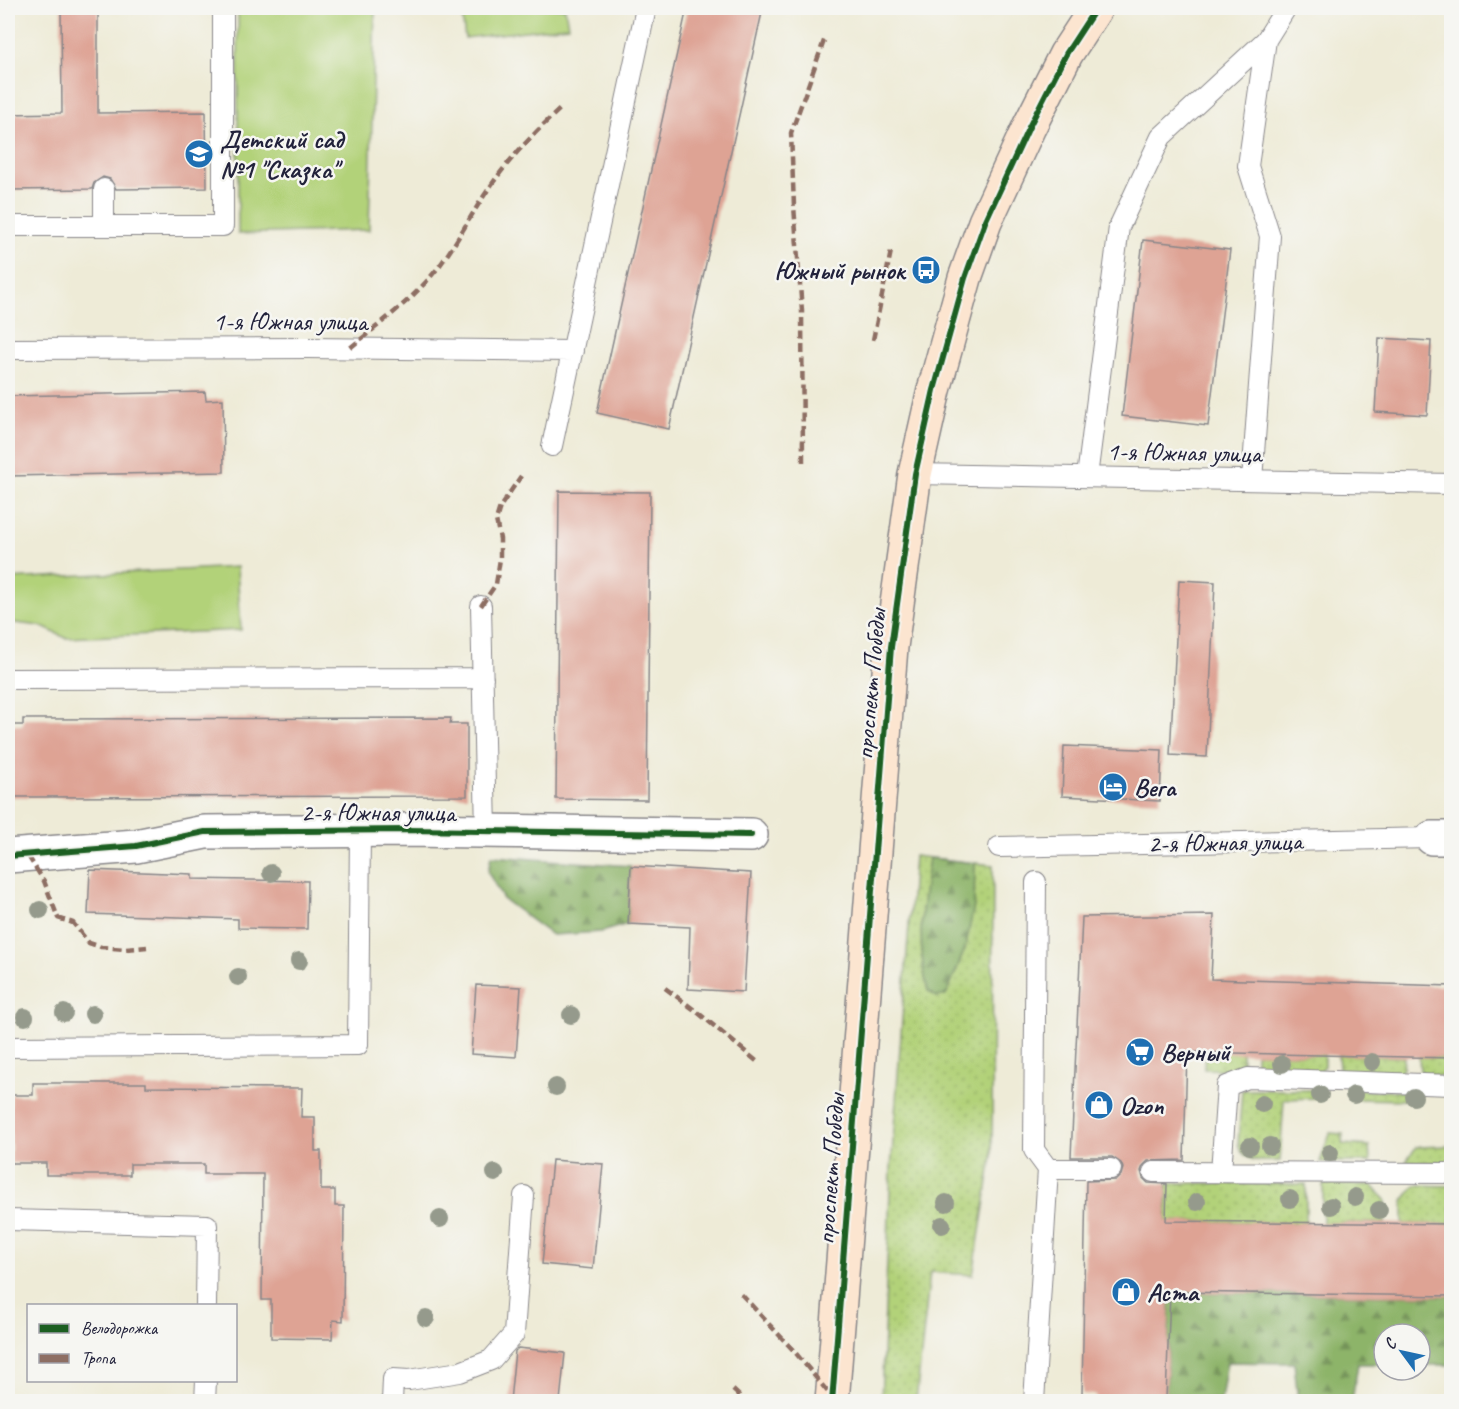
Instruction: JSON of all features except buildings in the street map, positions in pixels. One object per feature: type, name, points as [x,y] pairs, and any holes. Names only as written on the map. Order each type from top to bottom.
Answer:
[{"type":"street","name":"проспект Победы","points":[[831,1401],[891,647],[915,474],[934,390],[962,289],[985,222],[1066,54],[1096,8]]},
{"type":"street","name":"2-я Южная улица","points":[[8,856],[136,846],[205,832],[486,831],[751,835]]},
{"type":"lane","points":[[8,226],[223,226],[223,8]]},
{"type":"lane","points":[[552,446],[646,8]]},
{"type":"lane","points":[[1087,477],[1119,227],[1161,137],[1266,40],[1286,8]]},
{"type":"lane","points":[[1252,480],[1270,236],[1248,166],[1266,40]]},
{"type":"lane","points":[[104,189],[104,226]]},
{"type":"lane","name":"1-я Южная улица","points":[[8,349],[318,348],[573,351]]},
{"type":"lane","name":"1-я Южная улица","points":[[915,474],[1452,484]]},
{"type":"lane","points":[[481,606],[486,831]]},
{"type":"lane","points":[[8,679],[483,678]]},
{"type":"lane","points":[[8,1047],[358,1046],[360,831]]},
{"type":"lane","name":"2-я Южная улица","points":[[999,847],[1442,838]]},
{"type":"lane","points":[[1034,1401],[1048,1169],[1035,1150],[1036,882]]},
{"type":"lane","points":[[1221,1172],[1227,1086],[1248,1078],[1452,1084]]},
{"type":"lane","points":[[1048,1169],[1111,1169]]},
{"type":"lane","points":[[1153,1172],[1452,1173]]},
{"type":"lane","points":[[392,1401],[393,1379],[409,1380],[460,1372],[491,1360],[514,1334],[524,1196]]},
{"type":"lane","points":[[8,1220],[207,1225],[207,1304]]},
{"type":"lane","points":[[205,1401],[206,1382]]},
{"type":"green space","points":[[238,8],[375,8],[369,230],[238,234]]},
{"type":"green space","points":[[461,8],[565,8],[568,26],[465,38]]},
{"type":"green space","points":[[237,567],[241,630],[66,638],[40,626],[8,622],[8,579]]},
{"type":"green space","points":[[491,856],[631,866],[628,924],[601,932],[552,935],[503,899],[488,872]]},
{"type":"green space","points":[[914,856],[993,865],[992,1157],[973,1275],[930,1272],[916,1401],[881,1402],[891,1169]]},
{"type":"green space","points":[[929,858],[975,863],[974,906],[965,949],[946,995],[937,997],[928,991],[921,941],[922,908]]},
{"type":"green space","points":[[1205,1052],[1242,1052],[1242,1065],[1237,1070],[1204,1069]]},
{"type":"green space","points":[[1256,1053],[1324,1055],[1324,1067],[1320,1072],[1260,1070],[1256,1066]]},
{"type":"green space","points":[[1338,1055],[1404,1057],[1403,1068],[1399,1074],[1342,1072],[1339,1069]]},
{"type":"green space","points":[[1419,1057],[1451,1058],[1451,1076],[1423,1075],[1420,1070]]},
{"type":"green space","points":[[1242,1090],[1322,1090],[1322,1098],[1284,1099],[1280,1161],[1255,1160],[1249,1158],[1241,1150],[1238,1144]]},
{"type":"green space","points":[[1350,1090],[1415,1092],[1418,1097],[1413,1100],[1350,1099]]},
{"type":"green space","points":[[1330,1133],[1343,1134],[1342,1144],[1369,1146],[1370,1162],[1320,1162]]},
{"type":"green space","points":[[1451,1146],[1451,1163],[1406,1162],[1416,1147]]},
{"type":"green space","points":[[1168,1183],[1306,1184],[1306,1223],[1166,1221]]},
{"type":"green space","points":[[1323,1184],[1372,1185],[1386,1201],[1385,1223],[1323,1223]]},
{"type":"green space","points":[[1415,1185],[1451,1186],[1451,1224],[1403,1224],[1403,1201]]},
{"type":"green space","points":[[1170,1292],[1451,1296],[1451,1365],[1432,1365],[1432,1322],[1372,1322],[1372,1364],[1358,1364],[1352,1401],[1298,1401],[1294,1363],[1227,1362],[1221,1400],[1166,1399]]},
{"type":"marked path","points":[[803,462],[802,311],[791,133],[825,38]]},
{"type":"marked path","points":[[350,348],[400,308],[423,286],[449,252],[498,176],[523,146],[560,109]]},
{"type":"marked path","points":[[873,340],[891,251]]},
{"type":"marked path","points":[[481,606],[496,584],[500,559],[500,539],[496,520],[500,507],[521,476]]},
{"type":"marked path","points":[[28,856],[44,881],[58,918],[73,923],[89,943],[101,947],[126,949],[147,947]]},
{"type":"marked path","points":[[665,988],[759,1063]]},
{"type":"marked path","points":[[741,1294],[794,1351],[832,1397]]},
{"type":"marked path","points":[[733,1390],[746,1402]]},
{"type":"cycle path","points":[[832,1402],[891,647],[915,474],[934,390],[965,278],[985,222],[1066,54],[1096,8]]},
{"type":"cycle path","points":[[8,856],[136,846],[205,832],[407,830],[751,835]]},
{"type":"place","name":"Детский сад №1 \"Сказка\"","points":[[199,154]]},
{"type":"place","name":"Южный рынок","points":[[926,270]]},
{"type":"place","name":"Вега","points":[[1113,787]]},
{"type":"place","name":"Верный","points":[[1140,1052]]},
{"type":"place","name":"Ozon","points":[[1099,1105]]},
{"type":"place","name":"Аста","points":[[1126,1292]]}]
